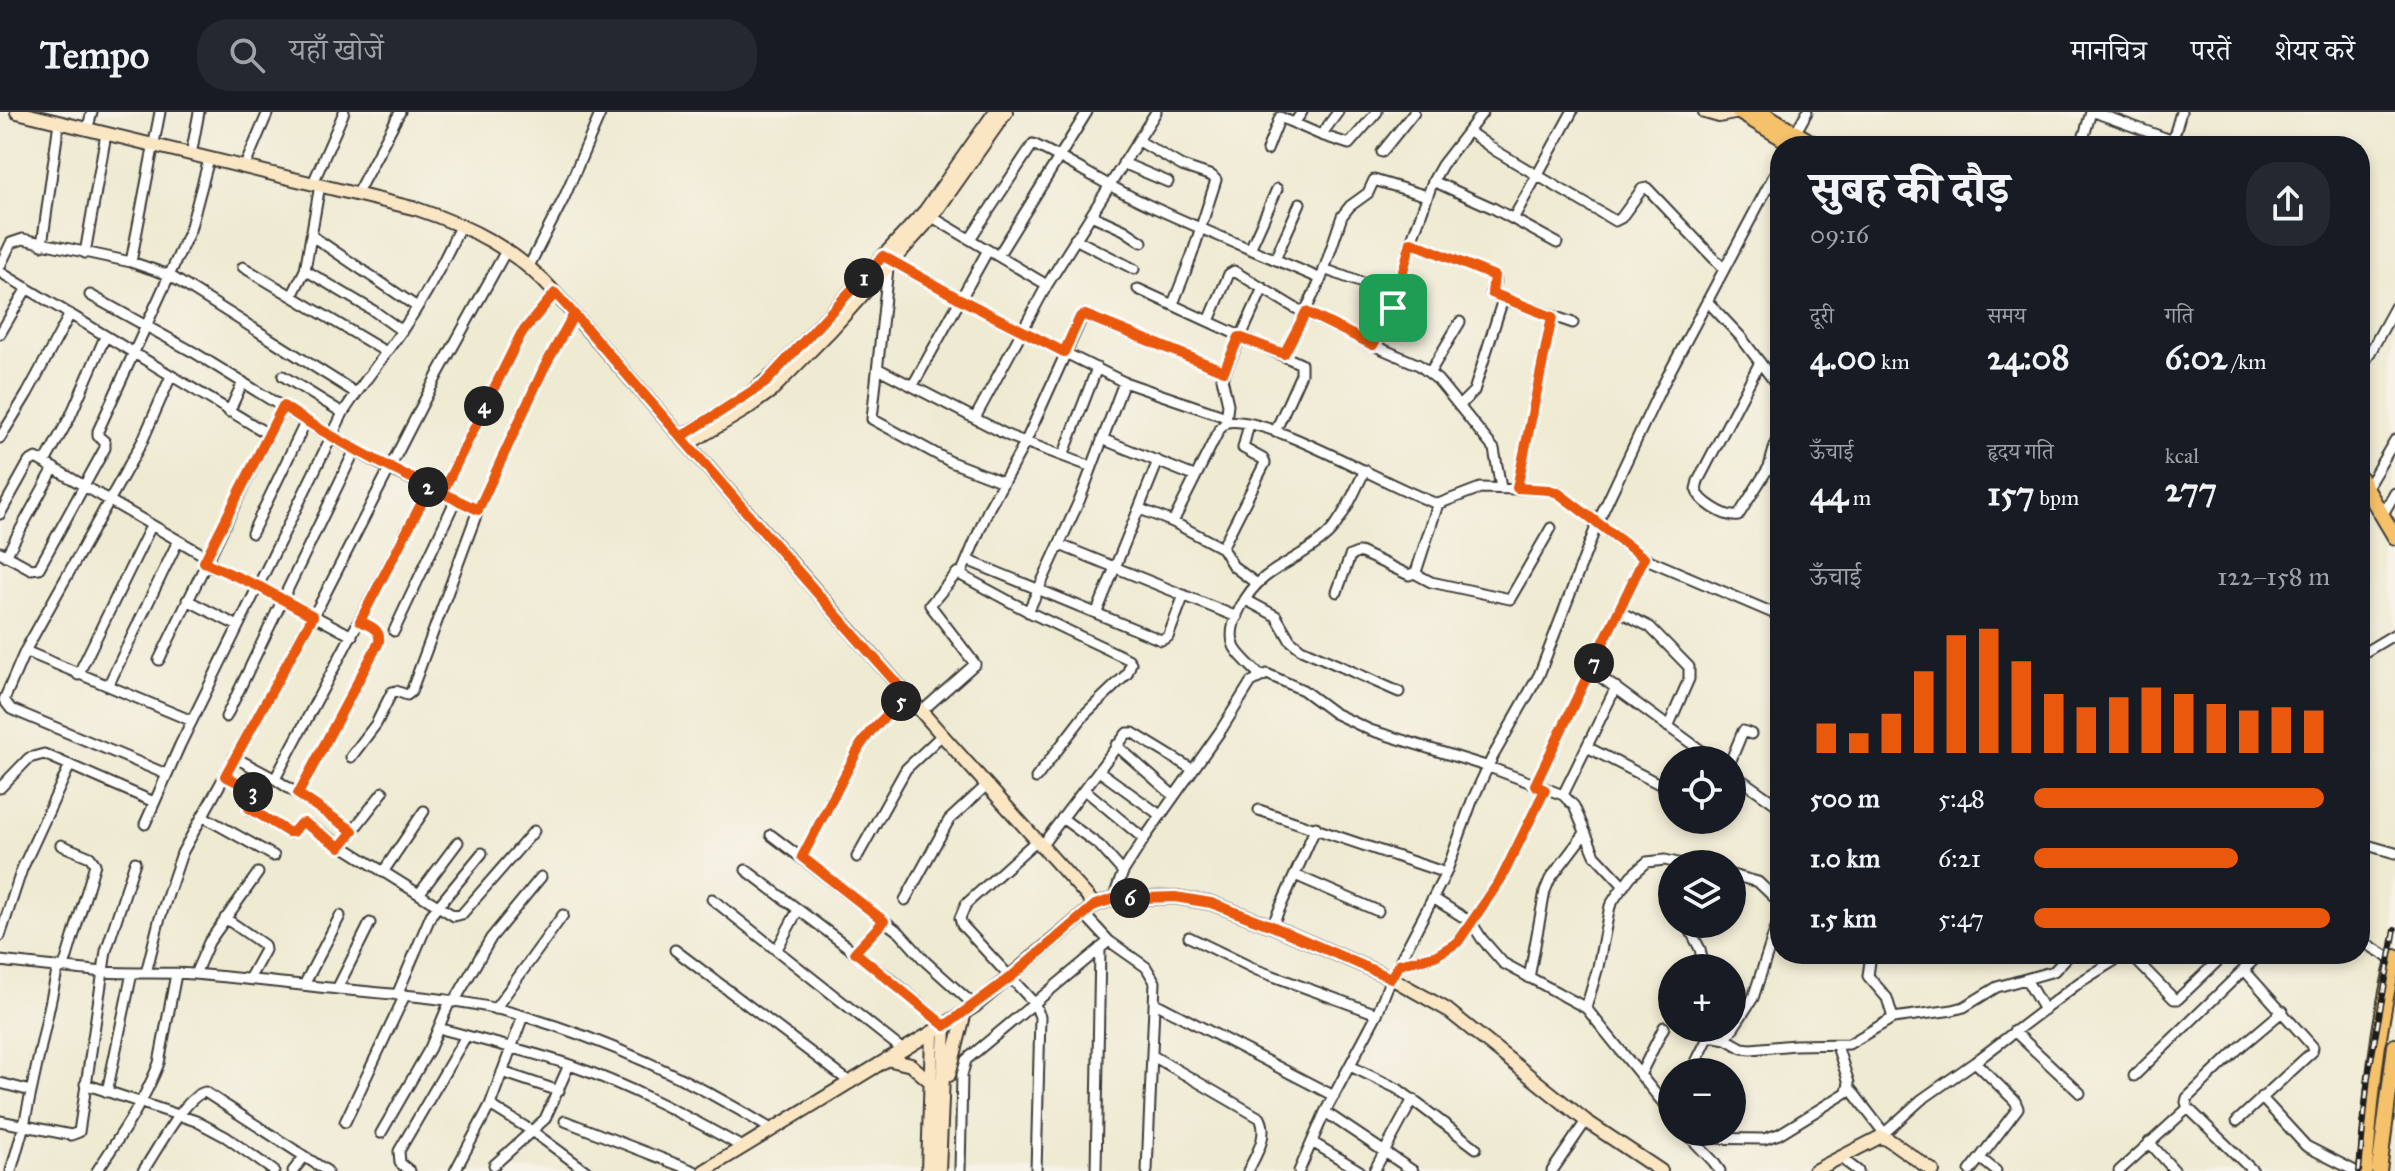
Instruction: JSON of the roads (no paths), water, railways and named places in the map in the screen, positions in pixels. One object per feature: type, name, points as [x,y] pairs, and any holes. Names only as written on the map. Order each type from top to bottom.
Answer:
[{"type":"main road","points":[[1739,112],[1781,136]]},
{"type":"main road","points":[[1761,112],[1786,136]]},
{"type":"main road","points":[[2370,501],[2395,537]]},
{"type":"main road","points":[[2370,506],[2395,550]]},
{"type":"main road","points":[[2365,1171],[2373,1085],[2387,988],[2395,960]]},
{"type":"main road","points":[[2379,1171],[2395,1046]]},
{"type":"street","points":[[17,112],[357,193],[461,224],[507,249],[529,266],[1039,843],[1109,941],[1153,975],[1155,1003],[1147,1171]]},
{"type":"street","points":[[87,130],[92,112]]},
{"type":"street","points":[[131,262],[160,112]]},
{"type":"street","points":[[191,155],[199,112]]},
{"type":"street","points":[[244,168],[268,112]]},
{"type":"street","points":[[292,296],[305,270],[312,236],[316,184],[344,112]]},
{"type":"street","points":[[357,193],[400,112]]},
{"type":"street","points":[[529,266],[564,198],[601,112]]},
{"type":"street","points":[[995,112],[889,262],[879,369],[871,413],[875,423],[951,462],[1003,482]]},
{"type":"street","points":[[685,440],[765,383],[889,262],[932,217],[1006,112]]},
{"type":"street","points":[[998,256],[1087,112]]},
{"type":"street","points":[[975,418],[1047,285],[1156,112]]},
{"type":"street","points":[[1295,122],[1302,112]]},
{"type":"street","points":[[1321,135],[1338,112]]},
{"type":"street","points":[[1267,150],[1279,118],[1349,144],[1377,112]]},
{"type":"street","points":[[1382,152],[1414,112]]},
{"type":"street","points":[[1373,345],[1397,296],[1411,242],[1433,181],[1483,112]]},
{"type":"street","points":[[1513,219],[1572,112]]},
{"type":"street","points":[[1705,112],[1719,116],[1739,112]]},
{"type":"street","points":[[1795,136],[1807,112]]},
{"type":"street","points":[[2084,136],[2092,112],[2154,136]]},
{"type":"street","points":[[2174,136],[2181,112]]},
{"type":"street","points":[[42,245],[59,122]]},
{"type":"street","points":[[1468,131],[1496,151],[1615,221],[1621,218],[1642,189],[1647,188],[1724,269]]},
{"type":"street","points":[[85,253],[106,134]]},
{"type":"street","points":[[1139,141],[1182,166],[1215,177],[1189,264],[1173,304]]},
{"type":"street","points":[[970,239],[1030,145],[1035,144],[1199,229],[1275,259],[1397,296]]},
{"type":"street","points":[[105,337],[50,465],[3,554],[31,569],[39,568],[105,448],[98,431],[196,215],[209,159]]},
{"type":"street","points":[[1123,163],[1168,182]]},
{"type":"street","points":[[1284,354],[1322,274],[1342,216],[1350,206],[1368,193],[1374,180],[1427,196]]},
{"type":"street","points":[[1433,181],[1557,243]]},
{"type":"street","points":[[1299,1171],[1325,1112],[1377,1014],[1391,978],[1446,873],[1472,801],[1539,675],[1597,524],[1659,392],[1770,183]]},
{"type":"street","points":[[1251,247],[1277,189]]},
{"type":"street","points":[[1275,259],[1300,203]]},
{"type":"street","points":[[1091,215],[1142,242]]},
{"type":"street","points":[[932,217],[1047,285]]},
{"type":"street","points":[[145,824],[166,774],[343,413],[417,307],[461,224]]},
{"type":"street","points":[[312,236],[417,307]]},
{"type":"street","points":[[268,434],[105,337],[0,269],[15,239],[131,262],[169,275],[356,393]]},
{"type":"street","points":[[1075,239],[1134,269]]},
{"type":"street","points":[[1411,242],[1494,276],[1491,292],[1503,299],[1573,323]]},
{"type":"street","points":[[146,973],[177,864],[313,616],[507,249]]},
{"type":"street","points":[[913,385],[988,250]]},
{"type":"street","points":[[889,262],[1124,382],[1226,420],[1275,432],[1438,504],[1480,488],[1549,490],[1558,493],[1644,558],[1770,612]]},
{"type":"street","points":[[243,267],[386,352]]},
{"type":"street","points":[[305,270],[402,331]]},
{"type":"street","points":[[1209,321],[1231,272],[1236,271],[1306,312],[1430,372],[1494,449],[1501,488]]},
{"type":"street","points":[[0,334],[27,288]]},
{"type":"street","points":[[1173,522],[1194,476],[1226,420],[1227,396],[1221,383],[1224,371],[1263,288]]},
{"type":"street","points":[[1138,289],[1301,364],[1302,369],[1275,432]]},
{"type":"street","points":[[442,493],[521,334],[555,293]]},
{"type":"street","points":[[90,295],[243,382],[331,437],[389,469],[478,510]]},
{"type":"street","points":[[1459,406],[1474,391],[1503,299]]},
{"type":"street","points":[[1707,301],[1740,336],[1770,376]]},
{"type":"street","points":[[2370,353],[2395,307]]},
{"type":"street","points":[[0,438],[70,314]]},
{"type":"street","points":[[351,757],[376,724],[392,692],[407,695],[411,692],[478,510],[544,368],[574,314]]},
{"type":"street","points":[[961,574],[1003,482],[1025,443],[1080,317],[1085,315],[1224,371]]},
{"type":"street","points":[[1517,488],[1552,317]]},
{"type":"street","points":[[1430,372],[1460,322]]},
{"type":"street","points":[[1760,362],[1698,481],[1696,489],[1699,497],[1729,516],[1738,516],[1770,463]]},
{"type":"street","points":[[1063,456],[1097,368]]},
{"type":"street","points":[[879,369],[1025,443],[1092,467]]},
{"type":"street","points":[[166,774],[7,707],[4,694],[142,442],[171,376]]},
{"type":"street","points":[[283,376],[343,413]]},
{"type":"street","points":[[229,412],[243,382]]},
{"type":"street","points":[[1028,612],[1060,545],[1124,382]]},
{"type":"street","points":[[159,660],[283,406]]},
{"type":"street","points":[[252,533],[306,421]]},
{"type":"street","points":[[1222,548],[1265,463],[1243,448],[1249,424]]},
{"type":"street","points":[[1102,439],[1194,476]]},
{"type":"street","points":[[2370,477],[2395,440]]},
{"type":"street","points":[[226,717],[355,450]]},
{"type":"street","points":[[0,514],[31,459],[50,465],[206,559],[352,636]]},
{"type":"street","points":[[1097,612],[1158,461]]},
{"type":"street","points":[[1260,675],[1234,646],[1233,629],[1237,617],[1257,584],[1330,532],[1365,470]]},
{"type":"street","points":[[275,779],[430,487]]},
{"type":"street","points":[[2382,516],[2395,493]]},
{"type":"street","points":[[394,631],[456,499]]},
{"type":"street","points":[[1414,573],[1438,504]]},
{"type":"street","points":[[1140,509],[1173,522],[1222,548],[1233,566],[1257,584]]},
{"type":"street","points":[[78,675],[151,526]]},
{"type":"street","points":[[1337,592],[1350,556],[1360,552],[1431,582],[1510,599],[1551,528]]},
{"type":"street","points":[[108,686],[178,541]]},
{"type":"street","points":[[1060,545],[1237,617]]},
{"type":"street","points":[[1399,964],[1444,952],[1458,942],[1501,879],[1591,670],[1644,558]]},
{"type":"street","points":[[967,560],[1164,640],[1184,595]]},
{"type":"street","points":[[922,711],[975,664],[930,605],[954,575],[961,574],[1028,612],[1128,659],[1131,663],[1127,674],[1068,734],[1036,778]]},
{"type":"street","points":[[187,600],[238,626]]},
{"type":"street","points":[[1246,600],[1276,616],[1290,640],[1301,649],[1399,692]]},
{"type":"street","points":[[1618,611],[1650,627],[1689,667],[1689,679],[1668,727]]},
{"type":"street","points":[[298,794],[379,642],[376,629],[360,621]]},
{"type":"street","points":[[2370,649],[2395,634]]},
{"type":"street","points":[[25,651],[192,721]]},
{"type":"street","points":[[1591,670],[1694,746]]},
{"type":"street","points":[[1113,899],[1123,872],[1144,839],[1251,682],[1260,675],[1271,675],[1303,690],[1334,713],[1370,730],[1489,767],[1563,795],[1574,806],[1595,855],[1624,886]]},
{"type":"street","points":[[1563,795],[1616,687]]},
{"type":"street","points":[[802,857],[860,746],[907,695]]},
{"type":"street","points":[[1737,746],[1743,731],[1751,734]]},
{"type":"street","points":[[1036,1171],[1042,1024],[1035,1004],[962,925],[960,918],[966,904],[1039,843],[1062,818],[1124,735],[1131,733],[1192,769]]},
{"type":"street","points":[[857,857],[906,769],[942,735]]},
{"type":"street","points":[[1116,745],[1174,796]]},
{"type":"street","points":[[1587,747],[1658,783]]},
{"type":"street","points":[[0,788],[35,754],[50,755],[154,802]]},
{"type":"street","points":[[234,757],[275,779],[353,831]]},
{"type":"street","points":[[0,936],[22,869],[70,765]]},
{"type":"street","points":[[1099,771],[1160,815]]},
{"type":"street","points":[[225,776],[253,790],[249,808],[263,817],[290,833],[304,823],[452,915],[462,914],[534,831]]},
{"type":"street","points":[[1746,783],[1770,800]]},
{"type":"street","points":[[905,900],[949,820],[987,785]]},
{"type":"street","points":[[1085,790],[1144,839]]},
{"type":"street","points":[[340,847],[383,792]]},
{"type":"street","points":[[1259,810],[1446,873]]},
{"type":"street","points":[[383,872],[424,811]]},
{"type":"street","points":[[204,817],[274,856]]},
{"type":"street","points":[[1062,818],[1100,846],[1123,872]]},
{"type":"street","points":[[1272,926],[1316,827]]},
{"type":"street","points":[[1529,978],[1545,891],[1550,879],[1585,833]]},
{"type":"street","points":[[771,835],[884,921],[970,1009]]},
{"type":"street","points":[[419,894],[458,842]]},
{"type":"street","points":[[12,1171],[61,967],[95,864],[90,857],[61,845]]},
{"type":"street","points":[[2370,846],[2395,853]]},
{"type":"street","points":[[345,1122],[401,995],[428,921],[482,853]]},
{"type":"street","points":[[1586,1008],[1610,906],[1647,862],[1658,861]]},
{"type":"street","points":[[0,1121],[76,1134],[81,1127],[106,951],[135,862]]},
{"type":"street","points":[[746,870],[855,952],[945,1026]]},
{"type":"street","points":[[195,974],[209,942],[258,873]]},
{"type":"street","points":[[1295,875],[1378,911]]},
{"type":"street","points":[[381,1133],[452,1002],[491,938],[541,877]]},
{"type":"street","points":[[1746,879],[1758,882],[1770,893]]},
{"type":"street","points":[[704,1171],[970,1009],[1089,909],[1113,899],[1175,897],[1196,899],[1272,926],[1391,978],[1446,1009],[1586,1121],[1661,1171]]},
{"type":"street","points":[[1433,898],[1471,922],[1503,963],[1586,1008],[1658,1097]]},
{"type":"street","points":[[712,899],[903,1050]]},
{"type":"street","points":[[777,949],[798,910]]},
{"type":"street","points":[[495,1009],[563,915]]},
{"type":"street","points":[[304,985],[340,916]]},
{"type":"street","points":[[225,918],[264,945],[265,950],[249,979]]},
{"type":"street","points":[[855,952],[884,921]]},
{"type":"street","points":[[337,989],[370,923]]},
{"type":"street","points":[[1189,937],[1257,970],[1377,1014]]},
{"type":"street","points":[[960,1171],[962,1075],[966,1060],[1109,941]]},
{"type":"street","points":[[1746,1009],[1753,998],[1770,946]]},
{"type":"street","points":[[2370,946],[2395,960]]},
{"type":"street","points":[[1096,1171],[1100,948]]},
{"type":"street","points":[[675,950],[851,1083]]},
{"type":"street","points":[[0,961],[103,972],[195,974],[249,979],[401,995],[495,1009],[609,1046],[661,1068],[771,1129]]},
{"type":"street","points":[[1870,964],[1868,976],[1887,998],[1893,1018]]},
{"type":"street","points":[[1731,1042],[1751,1049],[1849,1044],[1893,1018],[1964,1007],[1997,987],[2054,971],[2061,964]]},
{"type":"street","points":[[1814,1171],[1882,1135],[1912,1106],[2080,982],[2111,964]]},
{"type":"street","points":[[2138,964],[2174,999],[2178,999],[2215,964]]},
{"type":"street","points":[[2134,1076],[2251,964]]},
{"type":"street","points":[[2237,1121],[2313,1050],[2310,1041],[2245,971]]},
{"type":"street","points":[[107,1092],[132,973]]},
{"type":"street","points":[[97,1171],[140,1103],[159,1063],[176,974]]},
{"type":"street","points":[[2026,979],[2044,1010]]},
{"type":"street","points":[[1155,1003],[1334,1096]]},
{"type":"street","points":[[943,1093],[970,1009]]},
{"type":"street","points":[[2253,1171],[2188,1108],[2186,1102],[2239,1048],[2283,1011]]},
{"type":"street","points":[[455,1171],[490,1105],[523,1016]]},
{"type":"street","points":[[930,1170],[943,1093],[945,1026]]},
{"type":"street","points":[[439,1028],[569,1065],[676,1111],[742,1147]]},
{"type":"street","points":[[2014,1031],[2080,1093]]},
{"type":"street","points":[[930,1170],[932,1034]]},
{"type":"street","points":[[410,1171],[400,1163],[399,1151],[466,1036]]},
{"type":"street","points":[[1640,1075],[1658,1039]]},
{"type":"street","points":[[1837,1046],[1849,1087],[1882,1135],[1933,1171]]},
{"type":"street","points":[[1153,1056],[1260,1118],[1264,1133],[1248,1171]]},
{"type":"street","points":[[887,1059],[911,1065],[932,1083]]},
{"type":"street","points":[[1970,1171],[2018,1108],[2015,1101],[1975,1062]]},
{"type":"street","points":[[494,1165],[545,1119],[569,1065]]},
{"type":"street","points":[[1350,1066],[1413,1099],[1476,1148]]},
{"type":"street","points":[[502,1072],[559,1091]]},
{"type":"street","points":[[0,1083],[31,1091]]},
{"type":"street","points":[[85,1084],[179,1115],[226,1137],[274,1171]]},
{"type":"street","points":[[1746,1138],[1764,1139],[1779,1134],[1844,1094],[1849,1087]]},
{"type":"street","points":[[143,1171],[179,1115],[196,1096],[205,1092],[327,1171]]},
{"type":"street","points":[[2261,1097],[2306,1146],[2355,1171]]},
{"type":"street","points":[[1374,1171],[1413,1099]]},
{"type":"street","points":[[490,1105],[586,1171]]},
{"type":"street","points":[[2119,1171],[2188,1108]]},
{"type":"street","points":[[1325,1112],[1413,1171]]},
{"type":"street","points":[[565,1121],[694,1171]]},
{"type":"street","points":[[1552,1171],[1586,1121]]},
{"type":"street","points":[[1312,1142],[1360,1171]]},
{"type":"street","points":[[2149,1142],[2175,1171]]},
{"type":"street","points":[[1699,1146],[1720,1171]]},
{"type":"street","points":[[293,1171],[304,1157]]},
{"type":"street","points":[[1841,1158],[1858,1171]]},
{"type":"street","points":[[1980,1158],[1996,1171]]},
{"type":"railway","points":[[2359,1171],[2368,1077],[2395,929]]}]
